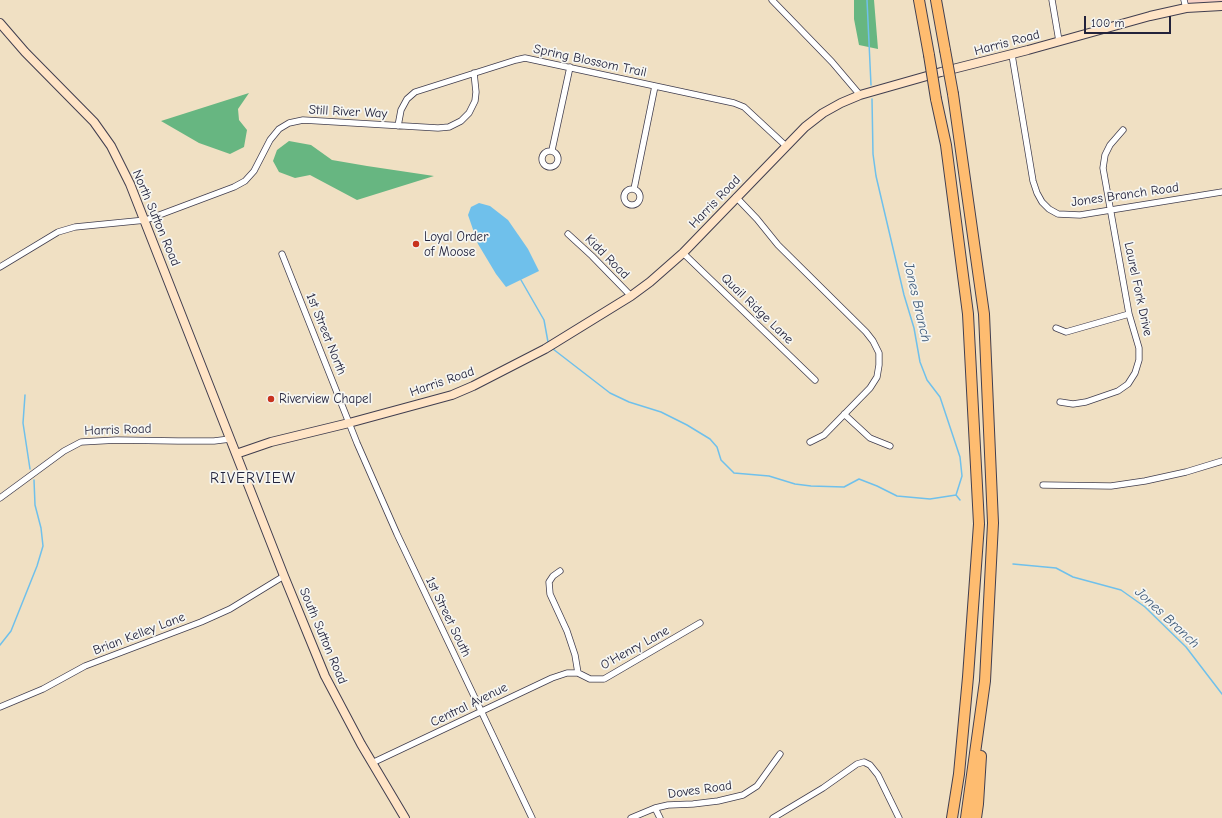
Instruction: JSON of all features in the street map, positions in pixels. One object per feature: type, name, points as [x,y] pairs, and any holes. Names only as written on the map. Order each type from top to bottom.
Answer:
[{"type":"highway","points":[[919,0],[936,98],[946,145],[968,314],[979,524],[968,677],[959,774],[952,818]]},
{"type":"highway","points":[[936,0],[953,94],[984,314],[993,523],[976,818]]},
{"type":"highway","points":[[966,818],[985,681]]},
{"type":"highway","points":[[946,818],[959,774]]},
{"type":"street","points":[[772,0],[832,62],[860,95]]},
{"type":"street","points":[[1052,0],[1059,41]]},
{"type":"street","name":"Harris Road","points":[[236,454],[271,442],[349,423],[452,395],[473,386],[545,349],[631,296],[650,282],[683,253],[805,127],[823,113],[841,103],[860,95],[1012,55],[1185,4],[1222,6]]},
{"type":"street","name":"North Sutton Road","points":[[0,23],[25,52],[94,122],[111,146],[146,220],[236,454]]},
{"type":"street","name":"Jones Branch Road","points":[[1012,55],[1033,181],[1042,202],[1049,209],[1058,214],[1080,215],[1222,192]]},
{"type":"street","name":"Spring Blossom Trail","points":[[398,126],[401,110],[407,99],[415,92],[525,58],[734,103],[744,107],[786,146]]},
{"type":"street","points":[[552,150],[570,67]]},
{"type":"street","name":"Still River Way","points":[[0,267],[50,236],[66,229],[146,220],[234,187],[245,181],[254,172],[270,140],[278,129],[289,123],[303,120],[438,128],[449,127],[461,121],[469,113],[475,101],[476,92],[474,73]]},
{"type":"street","points":[[634,188],[655,86]]},
{"type":"street","name":"Laurel Fork Drive","points":[[1060,402],[1073,404],[1086,402],[1118,391],[1128,384],[1135,373],[1139,360],[1139,348],[1129,314],[1103,168],[1105,155],[1110,145],[1123,130]]},
{"type":"street","points":[[736,197],[757,219],[778,245],[873,341],[878,353],[879,365],[876,377],[870,388],[824,435],[810,442]]},
{"type":"street","name":"Kidd Road","points":[[568,234],[631,296]]},
{"type":"street","name":"Quail Ridge Lane","points":[[683,253],[815,380]]},
{"type":"street","name":"1st Street North","points":[[282,254],[349,423]]},
{"type":"street","points":[[1056,328],[1066,332],[1129,314]]},
{"type":"street","points":[[844,414],[870,438],[890,446]]},
{"type":"street","name":"1st Street South","points":[[349,423],[397,534],[532,818]]},
{"type":"street","name":"Harris Road","points":[[0,498],[64,450],[81,442],[117,440],[200,441],[230,439]]},
{"type":"street","name":"South Sutton Road","points":[[236,454],[284,576],[326,676],[372,762],[405,818]]},
{"type":"street","points":[[1043,485],[1111,486],[1146,481],[1186,472],[1222,461]]},
{"type":"street","points":[[560,571],[553,576],[549,582],[550,594],[571,643],[578,673]]},
{"type":"street","name":"Brian Kelley Lane","points":[[0,707],[43,689],[85,666],[201,622],[230,609],[284,576]]},
{"type":"street","name":"O'Henry Lane","points":[[578,673],[590,679],[604,679],[700,623]]},
{"type":"street","name":"Central Avenue","points":[[372,762],[552,678],[567,673],[578,673]]},
{"type":"street","name":"Doves Road","points":[[631,818],[655,808],[668,805],[718,801],[743,795],[757,786],[780,754]]},
{"type":"street","points":[[773,818],[823,788],[857,764],[864,762],[870,765],[878,775],[898,818]]},
{"type":"street","points":[[655,808],[660,818]]},
{"type":"shaded area","points":[[1186,0],[1222,0],[1222,4],[1187,6]]},
{"type":"green space","points":[[854,0],[874,0],[878,49],[859,45],[854,19]]},
{"type":"green space","points":[[249,93],[238,109],[239,120],[247,130],[244,147],[230,154],[199,143],[161,121]]},
{"type":"green space","points":[[289,141],[311,145],[332,160],[434,176],[357,200],[310,175],[295,178],[279,172],[273,161],[277,150]]},
{"type":"water","points":[[479,203],[490,206],[508,220],[528,249],[539,271],[506,287],[496,274],[478,244],[468,215],[471,207]]},
{"type":"waterway","name":"Jones Branch","points":[[867,0],[871,85]]},
{"type":"waterway","name":"Jones Branch","points":[[872,99],[873,154],[876,176],[904,295],[914,328],[920,362],[927,380],[940,397],[960,457],[962,476],[956,495]]},
{"type":"waterway","points":[[521,280],[544,320],[548,342]]},
{"type":"waterway","points":[[553,349],[610,393],[629,402],[661,412],[710,439],[717,447],[721,460],[734,473],[769,476],[795,484],[811,486],[844,487],[859,479],[897,496],[930,499],[956,495]]},
{"type":"waterway","points":[[25,395],[23,423],[30,469]]},
{"type":"waterway","points":[[0,645],[11,631],[37,566],[43,546],[41,528],[35,505],[34,480]]},
{"type":"waterway","name":"Jones Branch","points":[[956,495],[960,500]]},
{"type":"waterway","name":"Jones Branch","points":[[1013,564],[1056,568],[1073,577],[1121,590],[1145,607],[1186,647],[1222,694]]},
{"type":"place","name":"Loyal Order of Moose","points":[[416,244]]},
{"type":"place","name":"Riverview Chapel","points":[[271,399]]},
{"type":"district","name":"RIVERVIEW","points":[[253,479]]}]
